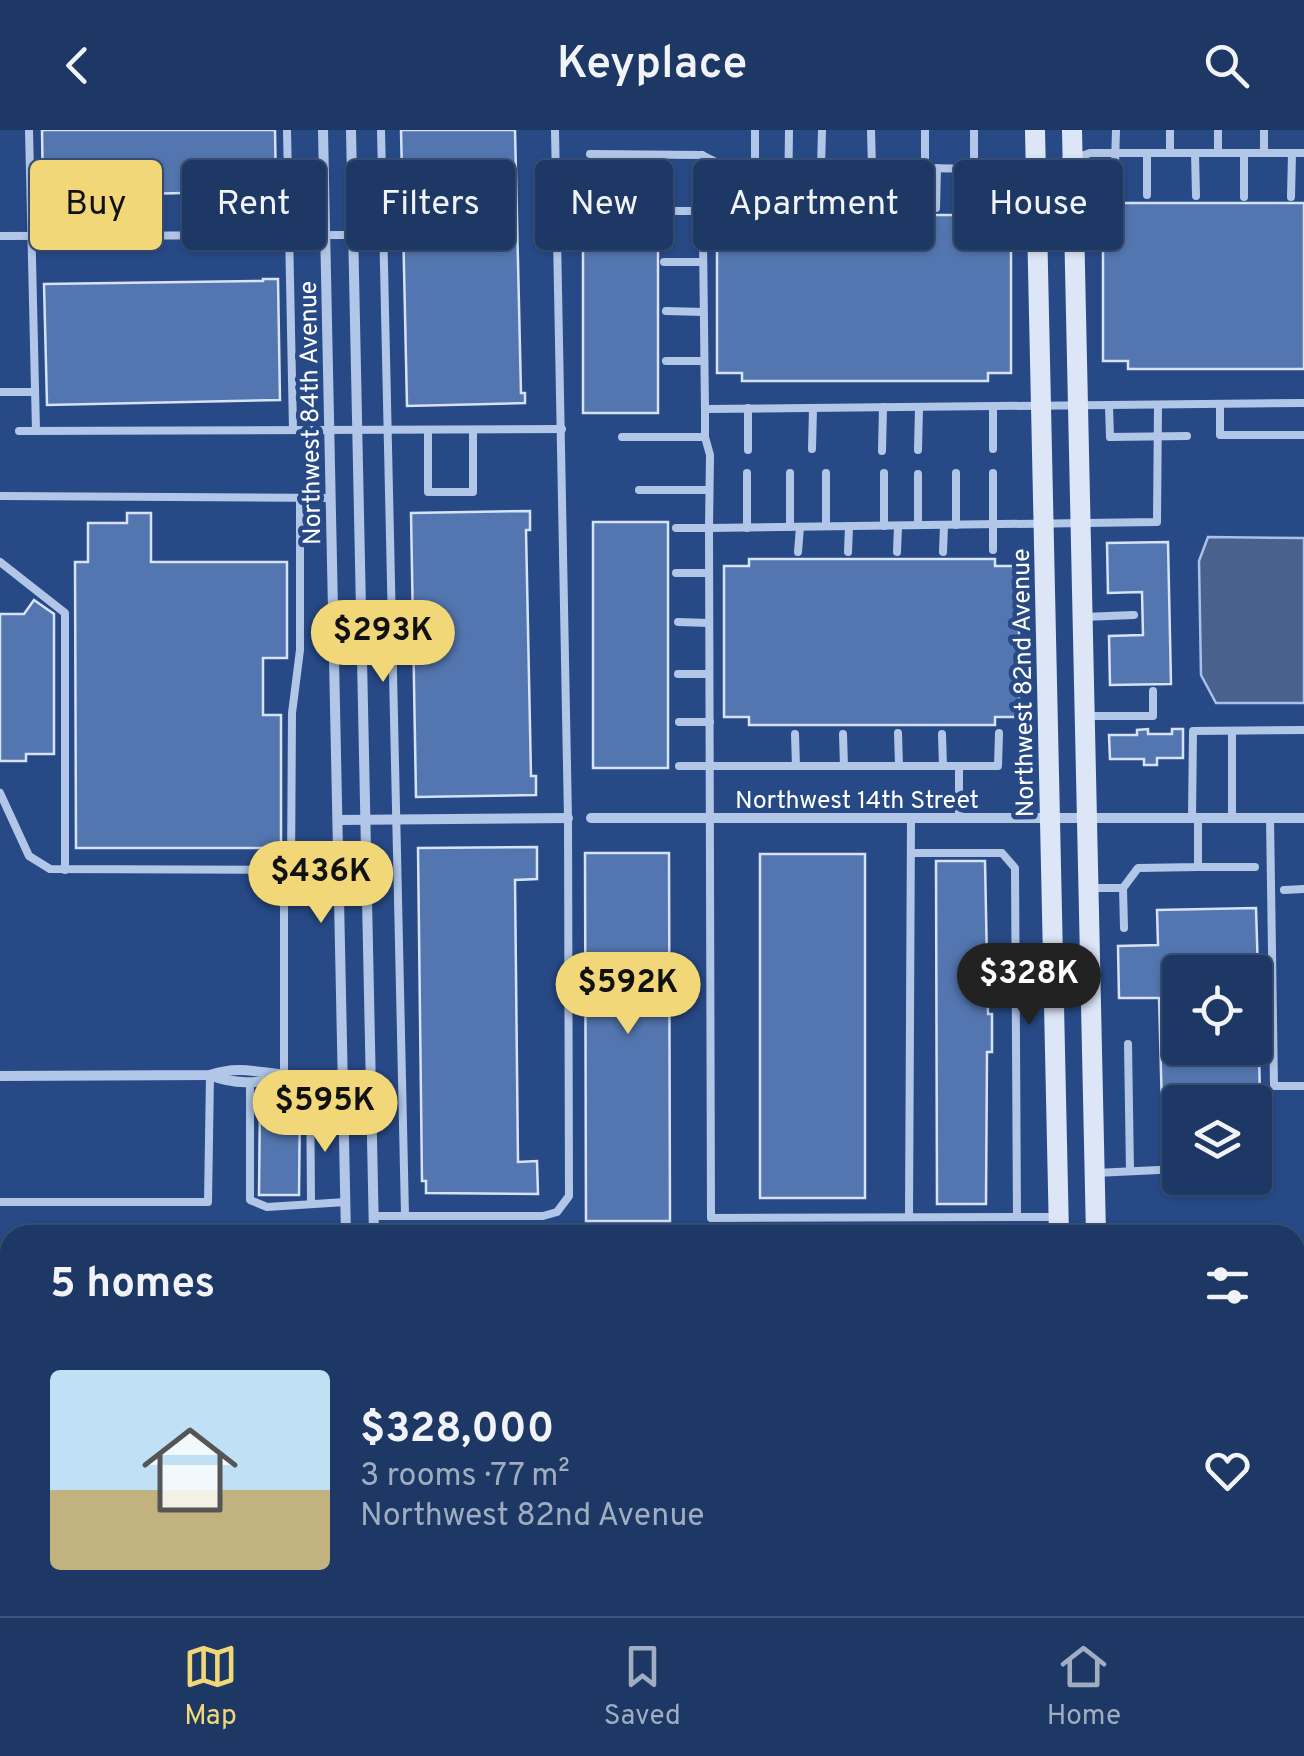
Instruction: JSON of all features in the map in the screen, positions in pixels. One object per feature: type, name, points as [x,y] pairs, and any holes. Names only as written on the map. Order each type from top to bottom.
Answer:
[{"type":"street","name":"Northwest 84th Avenue","points":[[323,130],[324,160]]},
{"type":"street","name":"Northwest 84th Avenue","points":[[351,130],[352,160]]},
{"type":"street","name":"Northwest 82nd Avenue","points":[[1034,130],[1035,160]]},
{"type":"street","points":[[1072,130],[1073,160]]},
{"type":"street","name":"Northwest 84th Avenue","points":[[326,235],[346,1225]]},
{"type":"street","name":"Northwest 84th Avenue","points":[[353,250],[374,1225]]},
{"type":"street","name":"Northwest 82nd Avenue","points":[[1037,250],[1059,1225]]},
{"type":"street","points":[[1075,250],[1096,1225]]},
{"type":"street","points":[[334,636],[362,636]]},
{"type":"street","points":[[338,820],[568,818]]},
{"type":"street","name":"Northwest 14th Street","points":[[590,818],[1304,818]]},
{"type":"street","points":[[0,1076],[210,1075],[224,1070],[372,1075]]},
{"type":"street","points":[[210,1075],[225,1081],[250,1082],[284,1075]]},
{"type":"lane","points":[[29,130],[30,183]]},
{"type":"lane","points":[[287,130],[287,160]]},
{"type":"lane","points":[[380,130],[405,1214]]},
{"type":"lane","points":[[374,1216],[543,1216],[557,1212],[567,1201],[568,818],[555,130]]},
{"type":"lane","points":[[755,130],[755,160]]},
{"type":"lane","points":[[788,160],[789,130]]},
{"type":"lane","points":[[821,160],[822,130]]},
{"type":"lane","points":[[871,130],[872,160]]},
{"type":"lane","points":[[925,130],[925,160]]},
{"type":"lane","points":[[974,130],[974,160]]},
{"type":"lane","points":[[1116,130],[1116,160]]},
{"type":"lane","points":[[1170,130],[1170,153]]},
{"type":"lane","points":[[1218,130],[1218,153]]},
{"type":"lane","points":[[1264,130],[1264,153]]},
{"type":"lane","points":[[1073,160],[1090,153],[1304,153]]},
{"type":"lane","points":[[1146,153],[1146,195]]},
{"type":"lane","points":[[1196,153],[1196,196]]},
{"type":"lane","points":[[1244,153],[1244,197]]},
{"type":"lane","points":[[1291,197],[1292,153]]},
{"type":"lane","points":[[590,154],[702,155],[712,160]]},
{"type":"lane","points":[[702,155],[702,160]]},
{"type":"lane","points":[[936,208],[937,168],[954,168]]},
{"type":"lane","points":[[326,235],[346,234]]},
{"type":"lane","points":[[0,236],[30,236]]},
{"type":"lane","points":[[31,250],[36,431]]},
{"type":"lane","points":[[288,250],[293,430]]},
{"type":"lane","points":[[703,250],[704,437],[710,455],[711,1218],[1016,1217],[1054,1225]]},
{"type":"lane","points":[[664,262],[703,262]]},
{"type":"lane","points":[[666,312],[704,312]]},
{"type":"lane","points":[[666,361],[704,360]]},
{"type":"lane","points":[[0,392],[35,392]]},
{"type":"lane","points":[[704,409],[1304,403]]},
{"type":"lane","points":[[1220,404],[1220,435],[1304,435]]},
{"type":"lane","points":[[676,528],[1157,522],[1158,405]]},
{"type":"lane","points":[[993,406],[993,449]]},
{"type":"lane","points":[[1110,406],[1110,437],[1187,436]]},
{"type":"lane","points":[[882,407],[882,451]]},
{"type":"lane","points":[[918,450],[919,407]]},
{"type":"lane","points":[[748,408],[748,450]]},
{"type":"lane","points":[[812,449],[813,408]]},
{"type":"lane","points":[[18,432],[562,429]]},
{"type":"lane","points":[[428,432],[428,492],[473,492],[473,431]]},
{"type":"lane","points":[[622,437],[704,437]]},
{"type":"lane","points":[[747,528],[748,472]]},
{"type":"lane","points":[[884,472],[884,526]]},
{"type":"lane","points":[[993,472],[993,550]]},
{"type":"lane","points":[[790,474],[798,552]]},
{"type":"lane","points":[[826,474],[826,526]]},
{"type":"lane","points":[[918,474],[918,525]]},
{"type":"lane","points":[[956,474],[956,525]]},
{"type":"lane","points":[[638,490],[709,490]]},
{"type":"lane","points":[[0,496],[332,498]]},
{"type":"lane","points":[[284,1075],[292,712],[300,650],[300,497]]},
{"type":"lane","points":[[944,525],[944,552]]},
{"type":"lane","points":[[848,526],[848,552]]},
{"type":"lane","points":[[897,552],[898,526]]},
{"type":"lane","points":[[0,562],[65,613],[65,870]]},
{"type":"lane","points":[[676,573],[709,573]]},
{"type":"lane","points":[[1083,617],[1134,615]]},
{"type":"lane","points":[[678,622],[709,624]]},
{"type":"lane","points":[[678,674],[709,674]]},
{"type":"lane","points":[[1085,716],[1153,716],[1153,691]]},
{"type":"lane","points":[[679,722],[710,722]]},
{"type":"lane","points":[[1198,867],[1192,731],[1304,730]]},
{"type":"lane","points":[[1232,731],[1232,818]]},
{"type":"lane","points":[[898,733],[899,766]]},
{"type":"lane","points":[[679,766],[998,766],[999,733]]},
{"type":"lane","points":[[795,734],[796,766]]},
{"type":"lane","points":[[843,734],[844,766]]},
{"type":"lane","points":[[942,734],[943,766]]},
{"type":"lane","points":[[959,766],[959,819]]},
{"type":"lane","points":[[0,793],[29,856],[41,866],[65,870],[367,870]]},
{"type":"lane","points":[[1270,818],[1274,1086],[1304,1086]]},
{"type":"lane","points":[[910,1217],[911,819]]},
{"type":"lane","points":[[911,853],[1002,853],[1015,868],[1016,1217]]},
{"type":"lane","points":[[1124,928],[1123,888],[1138,868],[1255,867]]},
{"type":"lane","points":[[1089,888],[1123,888]]},
{"type":"lane","points":[[1284,890],[1304,890]]},
{"type":"lane","points":[[1128,1044],[1130,1171]]},
{"type":"lane","points":[[0,1202],[208,1202],[210,1075]]},
{"type":"lane","points":[[310,1075],[311,1202]]},
{"type":"lane","points":[[250,1082],[250,1200],[267,1207],[346,1202]]},
{"type":"lane","points":[[1095,1172],[1162,1170]]},
{"type":"shaded area","points":[[1208,537],[1304,538],[1304,703],[1216,703],[1201,675],[1199,561]]},
{"type":"building","points":[[42,130],[275,130],[275,160],[182,160],[182,193],[162,193],[162,160],[42,160]]},
{"type":"building","points":[[401,130],[515,130],[521,393],[525,393],[525,403],[407,406],[404,250],[515,250],[515,160],[402,160]]},
{"type":"building","points":[[1123,203],[1304,203],[1304,369],[1128,369],[1128,361],[1103,361],[1103,250],[1123,250]]},
{"type":"building","points":[[934,215],[954,215],[954,250],[1011,250],[1011,373],[988,373],[988,381],[742,381],[742,373],[717,373],[717,250],[934,250]]},
{"type":"building","points":[[583,250],[658,250],[658,413],[583,413]]},
{"type":"building","points":[[278,279],[280,400],[47,405],[44,284]]},
{"type":"building","points":[[530,511],[530,530],[526,530],[531,776],[536,776],[536,795],[416,797],[411,513]]},
{"type":"building","points":[[127,513],[151,513],[151,562],[287,562],[287,658],[263,658],[263,715],[281,715],[281,848],[76,848],[75,562],[88,562],[88,523],[127,523]]},
{"type":"building","points":[[593,522],[668,522],[668,768],[593,768]]},
{"type":"building","points":[[1168,542],[1171,684],[1110,685],[1109,636],[1143,635],[1142,592],[1108,593],[1107,543]]},
{"type":"building","points":[[749,559],[995,559],[995,566],[1019,566],[1019,717],[995,717],[995,725],[749,725],[749,717],[724,717],[724,566],[749,566]]},
{"type":"building","points":[[34,600],[54,614],[54,754],[26,754],[26,761],[0,761],[0,614],[24,614]]},
{"type":"building","points":[[1148,729],[1148,734],[1172,734],[1172,729],[1183,729],[1183,758],[1157,758],[1157,765],[1144,765],[1144,759],[1110,759],[1109,735],[1137,735],[1137,730]]},
{"type":"building","points":[[537,847],[537,879],[515,880],[518,1162],[537,1161],[538,1194],[426,1193],[426,1181],[422,1181],[418,848]]},
{"type":"building","points":[[585,853],[669,853],[670,1221],[586,1221]]},
{"type":"building","points":[[760,854],[865,854],[865,1198],[760,1198]]},
{"type":"building","points":[[936,861],[985,861],[988,1014],[992,1014],[992,1052],[987,1052],[986,1204],[937,1204]]},
{"type":"building","points":[[1256,908],[1257,955],[1162,955],[1162,1065],[1259,1065],[1260,1085],[1162,1085],[1162,1108],[1159,998],[1119,998],[1118,946],[1158,945],[1157,910]]},
{"type":"building","points":[[260,1100],[300,1100],[299,1195],[259,1195]]}]
